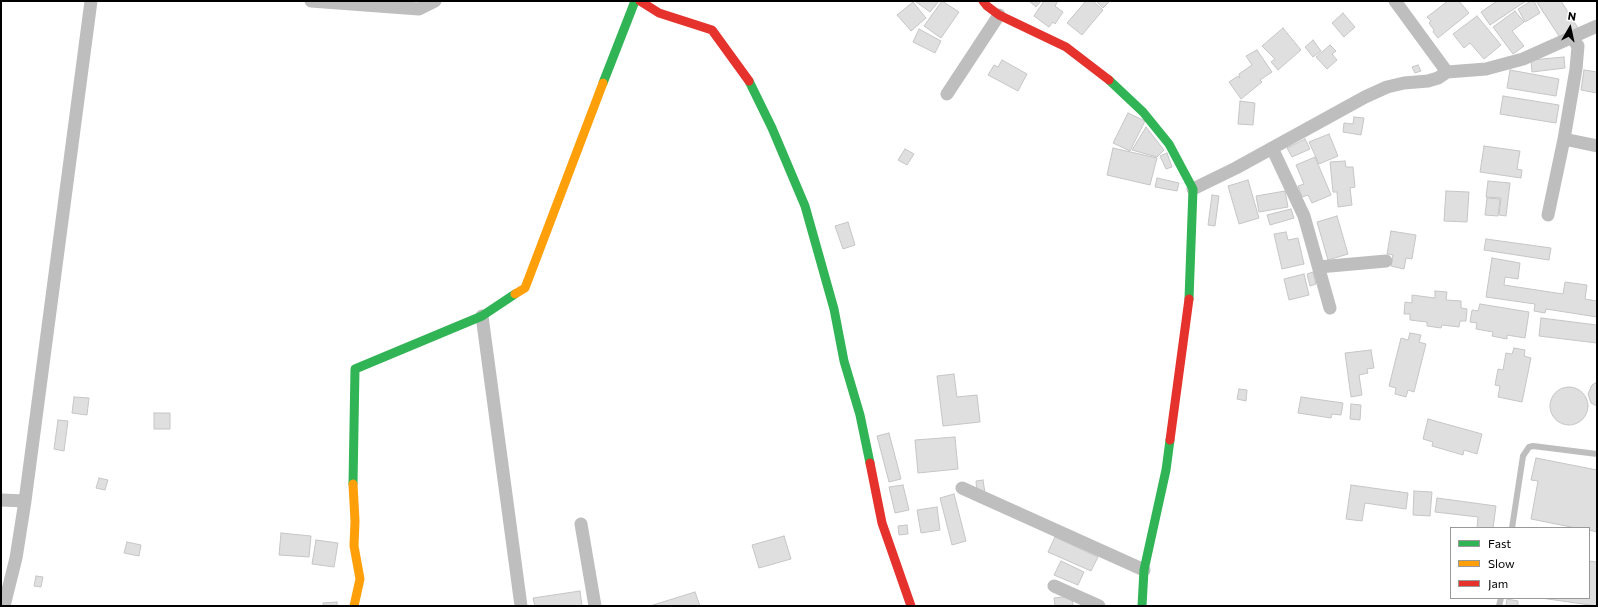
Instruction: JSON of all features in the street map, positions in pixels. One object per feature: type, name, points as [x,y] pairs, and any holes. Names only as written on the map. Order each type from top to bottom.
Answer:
[{"type":"street","points":[[4,606],[16,558],[91,1]]},
{"type":"street","points":[[311,1],[419,9],[435,1]]},
{"type":"street","points":[[354,606],[360,579],[354,546],[355,521],[353,494],[355,369],[482,316],[525,288],[635,1]]},
{"type":"street","points":[[640,1],[659,13],[712,30],[748,78],[772,128],[805,206],[812,229],[834,309],[844,361],[860,415],[882,523],[911,606]]},
{"type":"street","points":[[983,1],[999,15],[1066,47],[1104,75],[1143,112],[1169,144],[1193,189],[1189,302],[1166,470],[1144,570],[1142,606]]},
{"type":"street","points":[[1395,1],[1447,72]]},
{"type":"street","points":[[947,94],[999,15]]},
{"type":"street","points":[[1193,189],[1236,168],[1365,97],[1387,87],[1404,83],[1428,81],[1438,78],[1447,72],[1486,69],[1523,59],[1597,26]]},
{"type":"street","points":[[1548,215],[1564,139],[1578,52],[1578,46],[1572,38]]},
{"type":"street","points":[[1564,139],[1597,146]]},
{"type":"street","points":[[1272,148],[1304,216],[1330,308]]},
{"type":"street","points":[[1319,267],[1386,261]]},
{"type":"street","points":[[482,316],[521,606]]},
{"type":"street","points":[[962,488],[1144,570]]},
{"type":"street","points":[[1,500],[24,500]]},
{"type":"street","points":[[581,524],[596,606]]},
{"type":"street","points":[[1054,586],[1099,606]]},
{"type":"lane","points":[[1512,527],[1523,456],[1529,447],[1533,446],[1597,454]]},
{"type":"building","points":[[915,1],[939,1],[930,12]]},
{"type":"building","points":[[942,1],[959,12],[941,38],[924,26]]},
{"type":"building","points":[[1029,1],[1041,1],[1036,7]]},
{"type":"building","points":[[1044,1],[1058,1],[1055,6],[1063,12],[1055,24],[1053,22],[1049,27],[1034,16]]},
{"type":"building","points":[[1086,1],[1093,1],[1103,10],[1082,35],[1067,23]]},
{"type":"building","points":[[1096,1],[1110,1],[1103,8]]},
{"type":"building","points":[[1448,1],[1459,1],[1469,13],[1438,38],[1433,32],[1434,30],[1429,23],[1431,21],[1427,17]]},
{"type":"building","points":[[1497,1],[1526,1],[1490,25],[1481,12]]},
{"type":"building","points":[[1531,1],[1534,1],[1540,13],[1525,22],[1518,9]]},
{"type":"building","points":[[1536,1],[1561,1],[1578,28],[1561,39]]},
{"type":"building","points":[[913,2],[926,18],[911,31],[897,15]]},
{"type":"building","points":[[1515,11],[1524,22],[1512,31],[1524,46],[1513,54],[1493,27]]},
{"type":"building","points":[[1343,13],[1355,27],[1344,37],[1332,23]]},
{"type":"building","points":[[1477,16],[1501,45],[1484,59],[1470,43],[1464,48],[1453,34]]},
{"type":"building","points":[[1283,28],[1301,50],[1278,70],[1271,62],[1275,59],[1262,46]]},
{"type":"building","points":[[919,29],[941,41],[935,53],[913,42]]},
{"type":"building","points":[[1313,40],[1321,51],[1313,57],[1305,47]]},
{"type":"building","points":[[1330,45],[1336,51],[1332,54],[1337,60],[1327,69],[1316,57]]},
{"type":"building","points":[[1257,50],[1272,72],[1260,80],[1262,82],[1241,99],[1229,82],[1238,76],[1239,78],[1239,74],[1252,65],[1246,56]]},
{"type":"building","points":[[1564,57],[1565,68],[1532,72],[1531,60]]},
{"type":"building","points":[[1002,60],[1027,74],[1018,91],[988,75],[994,65],[998,67]]},
{"type":"building","points":[[1418,65],[1421,71],[1415,73],[1412,67]]},
{"type":"building","points":[[1510,70],[1559,79],[1556,96],[1507,88]]},
{"type":"building","points":[[1584,70],[1597,72],[1597,93],[1581,90]]},
{"type":"building","points":[[1503,96],[1559,105],[1556,123],[1500,114]]},
{"type":"building","points":[[1240,101],[1255,103],[1253,125],[1238,124]]},
{"type":"building","points":[[1128,113],[1145,121],[1130,151],[1113,143]]},
{"type":"building","points":[[1354,117],[1364,118],[1361,135],[1343,132],[1344,123],[1353,124]]},
{"type":"building","points":[[1146,127],[1164,150],[1157,157],[1132,150]]},
{"type":"building","points":[[1329,134],[1338,156],[1319,164],[1309,142]]},
{"type":"building","points":[[1305,139],[1310,149],[1292,157],[1287,148]]},
{"type":"building","points":[[1484,146],[1520,151],[1517,169],[1522,170],[1521,178],[1480,172]]},
{"type":"building","points":[[1113,148],[1157,158],[1150,185],[1107,175]]},
{"type":"building","points":[[905,149],[914,154],[907,165],[898,160]]},
{"type":"building","points":[[1167,153],[1172,167],[1166,169],[1160,156]]},
{"type":"building","points":[[1315,157],[1331,195],[1312,203],[1308,195],[1302,197],[1298,186],[1304,184],[1296,165]]},
{"type":"building","points":[[1345,161],[1346,167],[1353,167],[1355,187],[1350,188],[1352,205],[1338,207],[1337,192],[1333,192],[1330,162]]},
{"type":"building","points":[[1157,178],[1179,183],[1177,191],[1155,187]]},
{"type":"building","points":[[1248,180],[1259,218],[1239,224],[1228,186]]},
{"type":"building","points":[[1488,181],[1510,183],[1506,216],[1499,215],[1501,198],[1486,197]]},
{"type":"building","points":[[1285,191],[1288,207],[1259,212],[1256,196]]},
{"type":"building","points":[[1446,191],[1469,192],[1467,222],[1444,221]]},
{"type":"building","points":[[1212,195],[1219,196],[1215,226],[1208,225]]},
{"type":"building","points":[[1487,198],[1500,199],[1498,216],[1485,215]]},
{"type":"building","points":[[1291,209],[1294,218],[1270,225],[1267,215]]},
{"type":"building","points":[[1337,216],[1348,254],[1328,260],[1317,222]]},
{"type":"building","points":[[848,222],[855,245],[843,249],[835,226]]},
{"type":"building","points":[[1391,231],[1416,235],[1412,259],[1406,258],[1404,269],[1391,266],[1393,255],[1387,254]]},
{"type":"building","points":[[1286,232],[1288,240],[1298,238],[1304,264],[1282,269],[1274,234]]},
{"type":"building","points":[[1486,239],[1551,248],[1549,260],[1484,250]]},
{"type":"building","points":[[1492,258],[1520,263],[1518,279],[1505,277],[1504,285],[1563,294],[1565,282],[1587,285],[1585,299],[1597,301],[1597,317],[1546,309],[1545,313],[1534,311],[1535,304],[1486,297]]},
{"type":"building","points":[[1313,272],[1316,284],[1310,286],[1307,274]]},
{"type":"building","points":[[1304,274],[1309,295],[1289,300],[1284,279]]},
{"type":"building","points":[[1435,291],[1447,292],[1446,300],[1461,301],[1461,308],[1467,309],[1466,321],[1460,321],[1459,327],[1442,325],[1441,328],[1427,326],[1427,322],[1410,320],[1410,314],[1404,314],[1405,302],[1412,303],[1412,295],[1435,298]]},
{"type":"building","points":[[1480,304],[1529,312],[1525,338],[1507,335],[1507,339],[1492,336],[1493,332],[1476,329],[1477,323],[1470,322],[1472,310],[1478,311]]},
{"type":"building","points":[[1541,318],[1597,325],[1597,343],[1539,336]]},
{"type":"building","points":[[1410,333],[1421,335],[1419,342],[1426,344],[1414,392],[1408,390],[1406,397],[1395,394],[1396,388],[1389,386],[1401,338],[1408,340]]},
{"type":"building","points":[[1514,348],[1525,350],[1524,356],[1531,358],[1522,402],[1498,397],[1500,386],[1495,385],[1498,369],[1503,370],[1506,353],[1512,354]]},
{"type":"building","points":[[1371,350],[1374,368],[1367,369],[1368,373],[1359,375],[1362,395],[1351,397],[1345,353]]},
{"type":"building","points":[[954,374],[957,397],[977,395],[980,422],[943,426],[937,376]]},
{"type":"building","points":[[1597,382],[1597,406],[1591,403],[1588,394],[1592,385]]},
{"type":"building","points":[[1565,387],[1573,387],[1580,390],[1585,395],[1588,406],[1585,417],[1580,422],[1573,425],[1565,425],[1558,422],[1553,417],[1550,410],[1550,402],[1553,395],[1558,390]]},
{"type":"building","points":[[1239,389],[1247,390],[1246,401],[1237,399]]},
{"type":"building","points":[[74,397],[89,398],[87,415],[72,413]]},
{"type":"building","points":[[1301,397],[1343,403],[1341,415],[1332,414],[1331,418],[1298,413]]},
{"type":"building","points":[[1351,404],[1361,405],[1360,420],[1350,419]]},
{"type":"building","points":[[154,413],[170,413],[170,429],[154,429]]},
{"type":"building","points":[[1428,419],[1482,434],[1477,454],[1464,450],[1463,455],[1432,446],[1433,442],[1423,439]]},
{"type":"building","points":[[58,420],[68,421],[64,451],[54,449]]},
{"type":"building","points":[[889,433],[901,479],[889,482],[877,436]]},
{"type":"building","points":[[955,437],[958,469],[918,473],[915,440]]},
{"type":"building","points":[[1536,458],[1597,470],[1597,532],[1590,530],[1590,527],[1571,527],[1531,519],[1538,481],[1531,480]]},
{"type":"building","points":[[99,478],[108,480],[105,490],[96,488]]},
{"type":"building","points":[[983,480],[985,493],[977,494],[976,481]]},
{"type":"building","points":[[903,485],[909,510],[895,513],[889,487]]},
{"type":"building","points":[[1351,485],[1408,493],[1406,509],[1365,503],[1362,521],[1346,519]]},
{"type":"building","points":[[1414,491],[1432,492],[1430,516],[1413,515]]},
{"type":"building","points":[[954,494],[966,541],[952,545],[940,498]]},
{"type":"building","points":[[1437,498],[1496,506],[1493,527],[1477,527],[1478,517],[1435,512]]},
{"type":"building","points":[[937,507],[940,530],[921,533],[917,510]]},
{"type":"building","points":[[907,525],[908,534],[899,535],[898,526]]},
{"type":"building","points":[[281,533],[311,536],[309,557],[279,555]]},
{"type":"building","points":[[784,536],[791,559],[759,568],[752,545]]},
{"type":"building","points":[[1055,537],[1098,557],[1091,571],[1048,552]]},
{"type":"building","points":[[316,540],[338,543],[334,567],[312,564]]},
{"type":"building","points":[[127,542],[141,545],[139,556],[124,553]]},
{"type":"building","points":[[1061,561],[1084,572],[1078,585],[1054,575]]},
{"type":"building","points":[[1590,561],[1597,562],[1597,606],[1548,599],[1590,599]]},
{"type":"building","points":[[36,576],[43,577],[41,587],[34,586]]},
{"type":"building","points":[[580,591],[582,606],[535,606],[533,598]]},
{"type":"building","points":[[695,592],[700,606],[653,606],[653,605]]},
{"type":"building","points":[[1072,596],[1073,606],[1055,606],[1054,598]]},
{"type":"building","points":[[1507,599],[1518,601],[1518,606],[1506,606]]},
{"type":"building","points":[[337,602],[337,606],[323,606],[323,603]]},
{"type":"traffic: fast","points":[[603,83],[635,1]]},
{"type":"traffic: fast","points":[[1109,80],[1143,112],[1169,144],[1193,189],[1189,299]]},
{"type":"traffic: fast","points":[[749,81],[772,128],[805,206],[834,309],[844,361],[860,415],[870,463]]},
{"type":"traffic: fast","points":[[353,484],[355,369],[482,316],[515,294]]},
{"type":"traffic: fast","points":[[1142,606],[1144,570],[1166,470],[1170,440]]},
{"type":"traffic: slow","points":[[515,294],[525,288],[603,83]]},
{"type":"traffic: slow","points":[[353,484],[355,521],[354,546],[360,579],[354,606]]},
{"type":"traffic: jam","points":[[640,1],[659,13],[712,30],[749,81]]},
{"type":"traffic: jam","points":[[983,1],[999,15],[1066,47],[1109,80]]},
{"type":"traffic: jam","points":[[1170,440],[1189,299]]},
{"type":"traffic: jam","points":[[870,463],[882,523],[911,606]]}]
